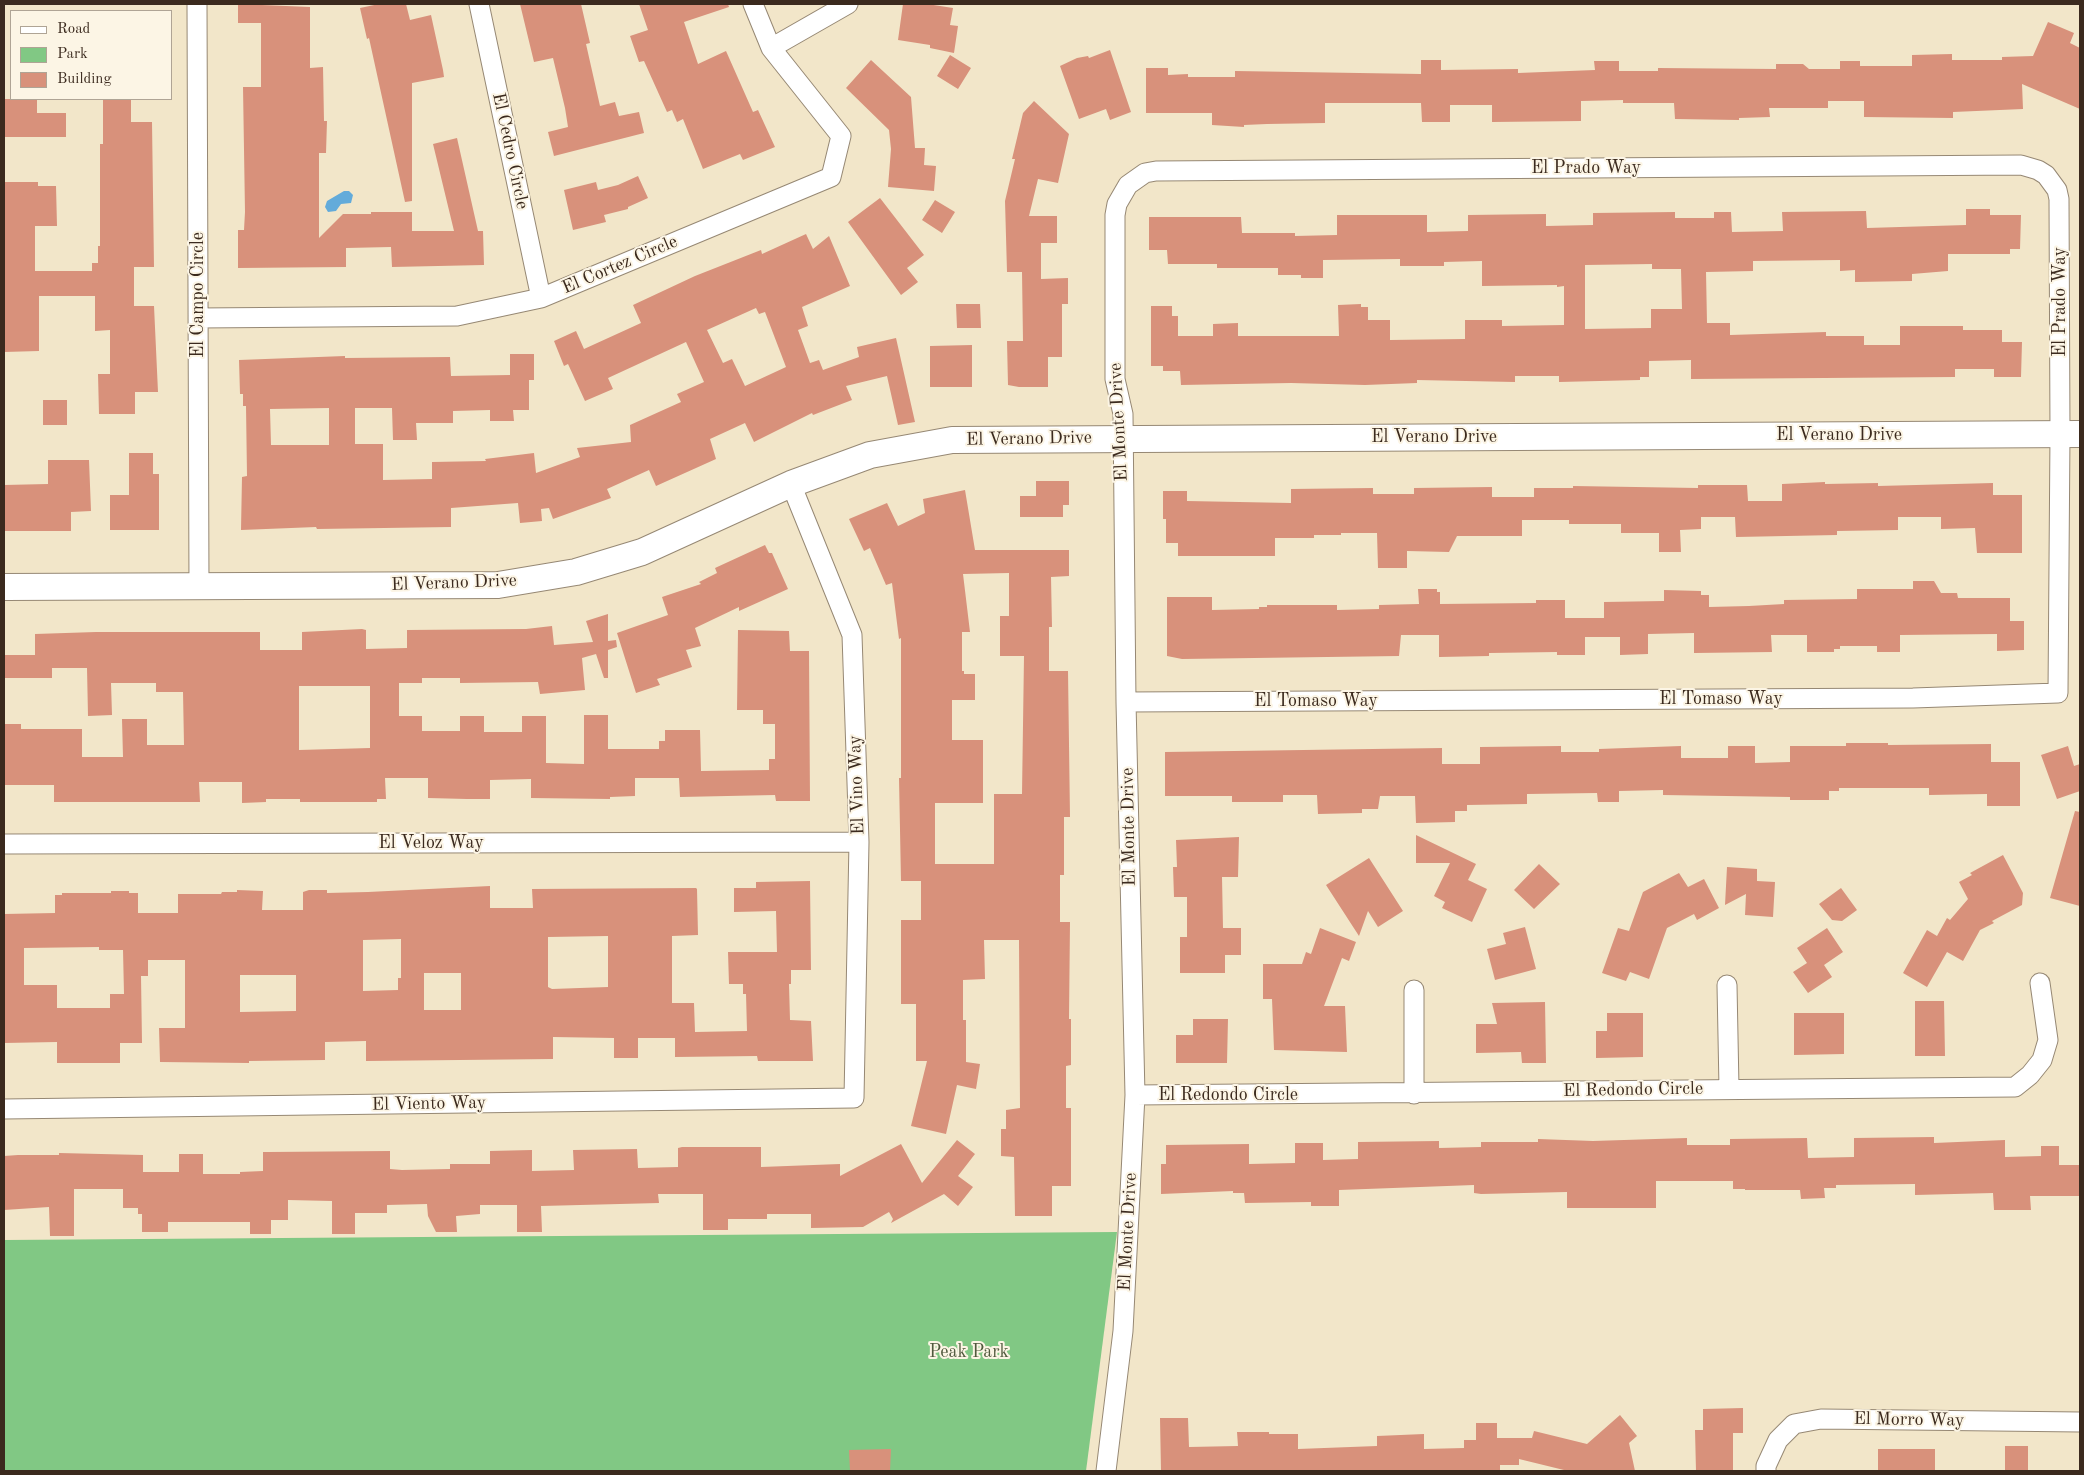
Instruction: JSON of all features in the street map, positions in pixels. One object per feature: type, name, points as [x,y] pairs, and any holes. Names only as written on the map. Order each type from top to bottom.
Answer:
[{"type":"street","name":"El Campo Circle","points":[[197,4],[199,587]]},
{"type":"street","name":"El Cedro Circle","points":[[479,4],[541,298]]},
{"type":"street","name":"El Cortez Circle","points":[[198,318],[457,316],[541,298],[832,177],[841,136],[771,48],[752,4]]},
{"type":"street","points":[[771,48],[848,4]]},
{"type":"street","name":"El Prado Way","points":[[1123,179],[1166,170],[2020,165],[2038,170],[2052,169],[2059,199],[2070,434]]},
{"type":"street","name":"El Monte Drive","points":[[1106,1471],[1123,1331],[1135,1095],[1126,702],[1123,414],[1115,378],[1115,215],[1123,179]]},
{"type":"street","name":"El Verano Drive","points":[[4,587],[498,585],[576,572],[642,552],[791,484],[870,455],[952,440],[2070,434]]},
{"type":"street","name":"El Tomaso Way","points":[[1126,702],[1903,698],[2058,693],[2070,434]]},
{"type":"street","name":"El Vino Way","points":[[791,484],[852,635],[859,842],[854,1098]]},
{"type":"street","name":"El Veloz Way","points":[[4,844],[859,842]]},
{"type":"street","name":"El Redondo Circle","points":[[1135,1095],[1414,1094],[1729,1088],[2015,1087],[2030,1075],[2042,1060],[2048,1040],[2040,983]]},
{"type":"street","points":[[1727,985],[1729,1088]]},
{"type":"street","points":[[1414,990],[1414,1094]]},
{"type":"street","name":"El Viento Way","points":[[4,1109],[854,1098]]},
{"type":"street","name":"El Morro Way","points":[[1766,1471],[1766,1466],[1778,1440],[1794,1424],[1821,1419],[2080,1422]]},
{"type":"green space","name":"Peak Park","points":[[1117,1232],[1086,1471],[4,1471],[4,1240]]},
{"type":"water","points":[[344,191],[349,191],[353,195],[351,203],[341,204],[336,211],[328,212],[325,207],[327,201]]},
{"type":"building","points":[[238,4],[310,7],[310,68],[323,67],[324,121],[327,121],[326,153],[319,153],[319,238],[343,214],[371,214],[371,212],[412,212],[412,231],[454,231],[433,144],[457,138],[478,231],[483,231],[484,265],[392,267],[391,247],[346,248],[346,267],[238,268],[238,230],[244,230],[245,212],[243,87],[261,87],[261,23],[238,23]]},
{"type":"building","points":[[379,4],[406,4],[410,20],[431,15],[443,70],[444,77],[412,83],[412,201],[405,202],[369,38],[367,39],[360,8]]},
{"type":"building","points":[[520,4],[581,4],[590,43],[586,44],[600,106],[615,102],[619,116],[639,112],[644,133],[554,156],[548,132],[568,127],[565,108],[553,58],[534,62]]},
{"type":"building","points":[[639,4],[728,4],[729,7],[684,22],[698,64],[726,51],[753,112],[758,110],[775,147],[743,160],[740,154],[703,169],[683,119],[677,122],[672,110],[667,112],[644,61],[639,62],[630,36],[648,30]]},
{"type":"building","points":[[903,4],[927,4],[953,8],[950,25],[958,26],[954,53],[930,48],[930,45],[898,40]]},
{"type":"building","points":[[2048,22],[2074,33],[2070,43],[2080,48],[2080,109],[2022,84],[2023,109],[1953,112],[1953,118],[1864,117],[1864,101],[1828,101],[1828,108],[1769,108],[1770,117],[1739,118],[1739,120],[1675,119],[1674,103],[1623,103],[1623,100],[1581,101],[1581,121],[1492,122],[1492,105],[1450,105],[1450,122],[1422,122],[1421,103],[1325,103],[1325,123],[1244,125],[1244,127],[1212,125],[1212,113],[1146,113],[1146,68],[1168,68],[1168,75],[1188,74],[1188,77],[1235,77],[1235,71],[1421,74],[1421,60],[1441,60],[1441,70],[1518,69],[1518,73],[1595,70],[1594,61],[1619,61],[1619,71],[1658,71],[1658,68],[1776,69],[1776,64],[1803,64],[1809,69],[1840,69],[1840,61],[1860,61],[1860,66],[1912,66],[1912,55],[1952,54],[1952,60],[2002,60],[2002,57],[2033,56]]},
{"type":"building","points":[[1110,50],[1131,112],[1110,120],[1106,109],[1079,119],[1060,66],[1077,58],[1088,56],[1089,58]]},
{"type":"building","points":[[950,55],[971,68],[958,89],[937,76]]},
{"type":"building","points":[[871,60],[911,97],[915,148],[925,148],[924,165],[936,166],[934,191],[888,187],[891,149],[889,130],[846,88]]},
{"type":"building","points":[[4,99],[37,100],[37,113],[66,113],[66,137],[4,137]]},
{"type":"building","points":[[103,100],[131,100],[131,122],[152,122],[154,267],[134,267],[134,306],[154,306],[158,392],[135,392],[135,414],[99,414],[98,374],[110,374],[110,330],[95,331],[95,296],[39,296],[39,351],[4,352],[4,182],[38,182],[38,186],[56,186],[57,226],[35,226],[35,271],[92,271],[92,263],[98,263],[98,246],[100,246],[100,144],[103,144]]},
{"type":"building","points":[[1034,101],[1069,134],[1058,183],[1038,179],[1029,216],[1057,216],[1057,243],[1041,243],[1041,279],[1068,278],[1068,304],[1062,304],[1062,357],[1048,357],[1048,387],[1019,387],[1008,385],[1007,341],[1023,341],[1022,272],[1007,272],[1005,201],[1015,159],[1012,159],[1023,113]]},
{"type":"building","points":[[638,176],[648,198],[628,207],[628,209],[604,215],[606,222],[573,230],[564,190],[596,182],[598,190],[618,185]]},
{"type":"building","points":[[880,198],[924,255],[907,268],[918,282],[901,295],[848,222]]},
{"type":"building","points":[[935,200],[955,212],[942,233],[922,220]]},
{"type":"building","points":[[1966,209],[1990,209],[1990,215],[2021,215],[2020,249],[2010,249],[2010,254],[1948,254],[1948,271],[1912,274],[1912,281],[1855,282],[1855,270],[1840,271],[1840,260],[1753,261],[1753,271],[1706,272],[1707,323],[1730,323],[1730,335],[1826,332],[1826,336],[1864,336],[1864,345],[1900,345],[1900,326],[1963,326],[1963,330],[2002,330],[2002,342],[2022,342],[2021,377],[1994,377],[1994,369],[1955,369],[1955,377],[1691,379],[1691,360],[1649,361],[1649,377],[1640,377],[1640,380],[1559,382],[1559,376],[1515,376],[1515,382],[1417,380],[1417,383],[1365,385],[1291,383],[1181,385],[1180,371],[1163,371],[1163,366],[1151,366],[1151,306],[1172,306],[1172,316],[1178,316],[1178,336],[1213,336],[1213,324],[1238,323],[1238,336],[1339,336],[1338,305],[1361,304],[1361,307],[1368,307],[1368,320],[1390,320],[1390,340],[1465,339],[1465,320],[1502,320],[1502,326],[1564,325],[1564,286],[1482,286],[1482,261],[1444,262],[1444,266],[1400,266],[1400,259],[1323,260],[1323,278],[1301,278],[1301,275],[1278,275],[1278,268],[1217,268],[1217,264],[1168,264],[1167,250],[1149,250],[1149,217],[1241,217],[1242,233],[1295,233],[1295,236],[1337,235],[1337,215],[1427,215],[1427,232],[1468,231],[1468,215],[1546,214],[1546,226],[1593,225],[1593,213],[1675,212],[1675,218],[1714,218],[1714,212],[1731,212],[1732,232],[1783,231],[1782,212],[1866,211],[1867,228],[1966,225]],"holes":[[[1652,264],[1652,269],[1681,269],[1682,309],[1651,309],[1651,328],[1585,329],[1585,265]]]},
{"type":"building","points":[[806,234],[813,249],[829,236],[850,286],[802,307],[808,326],[798,330],[810,363],[819,360],[823,370],[859,357],[857,347],[896,338],[915,422],[898,425],[887,376],[846,386],[852,400],[813,415],[812,413],[754,442],[745,423],[710,439],[716,459],[656,486],[649,470],[607,489],[611,498],[553,519],[549,508],[541,509],[542,521],[520,523],[518,503],[451,508],[451,527],[317,529],[316,527],[241,530],[242,477],[247,476],[246,406],[243,406],[243,394],[240,394],[239,360],[345,356],[345,358],[450,357],[451,376],[510,375],[510,354],[534,354],[534,380],[529,380],[529,410],[513,410],[514,421],[490,421],[490,410],[453,411],[453,423],[416,423],[417,440],[393,440],[392,408],[355,408],[355,444],[383,444],[383,480],[432,479],[432,462],[486,461],[485,459],[534,453],[536,473],[580,457],[577,448],[631,442],[630,425],[681,402],[677,394],[704,382],[686,342],[608,378],[613,389],[585,401],[568,364],[564,366],[554,341],[576,331],[584,349],[641,323],[633,305],[695,276],[761,250],[762,254]],"holes":[[[756,308],[759,314],[765,312],[786,367],[745,386],[732,359],[723,363],[707,330]],[[329,408],[329,445],[271,445],[270,409]]]},
{"type":"building","points":[[956,304],[980,304],[981,328],[957,328]]},
{"type":"building","points":[[972,345],[972,387],[930,387],[930,346]]},
{"type":"building","points":[[43,400],[67,400],[67,425],[43,425]]},
{"type":"building","points":[[129,453],[153,453],[153,474],[159,474],[159,530],[110,530],[110,495],[129,495]]},
{"type":"building","points":[[48,460],[89,460],[91,511],[71,512],[71,531],[4,531],[4,485],[48,484]]},
{"type":"building","points":[[1036,481],[1069,481],[1069,505],[1063,505],[1063,517],[1020,517],[1020,496],[1036,496]]},
{"type":"building","points":[[1825,482],[1825,484],[1878,483],[1878,486],[1993,483],[1993,495],[2022,495],[2022,553],[1977,553],[1975,528],[1941,529],[1941,517],[1898,517],[1898,530],[1837,531],[1837,535],[1736,537],[1735,517],[1701,517],[1701,529],[1680,530],[1681,552],[1659,552],[1659,533],[1621,533],[1621,524],[1569,524],[1569,520],[1522,520],[1522,536],[1457,536],[1449,552],[1407,551],[1407,568],[1378,568],[1377,533],[1314,535],[1314,538],[1275,538],[1275,556],[1178,556],[1178,543],[1166,543],[1166,519],[1163,519],[1163,491],[1187,491],[1187,501],[1291,503],[1291,489],[1373,488],[1373,494],[1414,494],[1414,488],[1492,487],[1492,497],[1534,497],[1534,488],[1573,488],[1573,486],[1698,488],[1698,485],[1747,485],[1748,501],[1782,501],[1782,484]]},
{"type":"building","points":[[965,490],[975,550],[1069,550],[1069,576],[1051,577],[1052,627],[1049,627],[1049,671],[1068,671],[1070,817],[1064,817],[1064,875],[1060,875],[1060,922],[1070,922],[1069,1019],[1071,1019],[1071,1065],[1066,1066],[1066,1108],[1071,1108],[1071,1186],[1052,1186],[1052,1216],[1015,1216],[1014,1157],[1001,1156],[1001,1129],[1006,1129],[1006,1110],[1020,1108],[1019,940],[984,940],[985,979],[963,980],[963,1020],[966,1020],[966,1062],[980,1064],[976,1089],[957,1085],[946,1134],[911,1126],[927,1061],[916,1061],[916,1004],[901,1004],[901,920],[921,920],[921,881],[901,881],[899,778],[901,778],[901,638],[899,639],[892,583],[886,585],[870,548],[864,551],[849,519],[887,503],[898,526],[925,513],[923,499]],"holes":[[[1009,573],[1009,616],[1000,616],[1000,656],[1024,656],[1022,794],[994,794],[994,864],[935,864],[935,803],[983,803],[983,740],[952,740],[952,700],[975,700],[975,674],[964,674],[964,671],[962,671],[962,632],[970,632],[963,574]]]},
{"type":"building","points":[[765,545],[769,553],[772,553],[788,589],[739,611],[739,607],[695,628],[701,646],[686,650],[692,667],[657,679],[660,685],[636,693],[617,633],[668,615],[662,597],[701,584],[699,582],[717,573],[715,568]]},
{"type":"building","points":[[1913,581],[1934,581],[1941,593],[1957,593],[1958,598],[2010,598],[2010,621],[2024,621],[2024,650],[1997,651],[1997,634],[1900,635],[1900,652],[1877,652],[1877,646],[1840,646],[1840,649],[1834,649],[1834,652],[1807,652],[1807,635],[1771,635],[1772,652],[1694,653],[1694,633],[1648,634],[1648,654],[1620,655],[1620,637],[1585,637],[1585,655],[1557,655],[1557,652],[1489,653],[1489,656],[1439,657],[1439,635],[1401,635],[1399,656],[1182,659],[1167,656],[1167,597],[1212,597],[1212,610],[1259,609],[1259,607],[1267,607],[1267,605],[1337,605],[1337,610],[1379,609],[1379,605],[1419,604],[1418,589],[1437,589],[1437,592],[1440,592],[1440,604],[1536,603],[1536,600],[1565,600],[1565,618],[1604,618],[1604,602],[1664,601],[1664,590],[1701,591],[1701,595],[1709,595],[1709,607],[1749,606],[1784,604],[1784,600],[1857,599],[1857,589],[1913,589]]},
{"type":"building","points":[[608,614],[608,641],[616,640],[617,647],[608,650],[608,678],[604,678],[596,654],[582,658],[585,690],[540,694],[538,682],[460,683],[460,678],[422,678],[422,683],[399,683],[399,716],[422,716],[422,731],[460,731],[460,716],[484,716],[484,732],[522,732],[522,716],[546,716],[546,763],[584,764],[584,715],[608,715],[608,749],[659,749],[659,741],[665,741],[665,730],[700,730],[701,771],[769,770],[769,759],[775,759],[775,724],[763,724],[763,710],[737,710],[738,630],[789,631],[790,651],[809,651],[810,801],[776,801],[775,795],[680,797],[679,778],[635,778],[635,796],[610,797],[610,799],[531,798],[531,779],[490,780],[490,799],[467,799],[428,798],[428,778],[385,778],[386,799],[377,799],[377,802],[300,802],[300,799],[266,799],[266,802],[242,803],[242,782],[199,782],[200,802],[54,802],[54,785],[4,785],[4,724],[21,724],[21,729],[82,729],[82,757],[123,757],[122,719],[147,719],[147,745],[184,745],[183,692],[156,692],[156,683],[111,683],[112,715],[88,716],[87,668],[52,668],[52,678],[4,678],[4,655],[35,655],[35,634],[260,632],[260,650],[302,650],[302,632],[366,630],[366,649],[407,648],[407,630],[526,629],[552,626],[554,645],[593,642],[586,621]],"holes":[[[299,686],[370,686],[370,748],[299,750]]]},
{"type":"building","points":[[1846,743],[1888,743],[1888,745],[1991,744],[1991,762],[2020,762],[2020,806],[1987,806],[1987,794],[1929,795],[1929,788],[1839,788],[1839,791],[1829,791],[1829,800],[1790,800],[1790,797],[1663,795],[1663,790],[1619,791],[1619,802],[1598,802],[1597,793],[1527,794],[1527,804],[1467,805],[1467,811],[1455,811],[1455,822],[1416,823],[1415,796],[1380,796],[1378,809],[1362,809],[1362,813],[1318,814],[1317,795],[1283,795],[1283,802],[1232,802],[1232,796],[1165,796],[1165,752],[1442,748],[1442,764],[1480,764],[1480,747],[1561,746],[1561,752],[1599,752],[1599,749],[1681,746],[1681,758],[1728,758],[1728,746],[1755,746],[1755,763],[1790,762],[1790,746],[1846,746]]},
{"type":"building","points":[[2068,746],[2074,766],[2080,764],[2080,791],[2057,799],[2041,755]]},
{"type":"building","points":[[2075,811],[2080,812],[2080,906],[2050,898]]},
{"type":"building","points":[[1416,835],[1476,864],[1468,880],[1487,889],[1472,922],[1442,908],[1445,902],[1434,896],[1450,863],[1416,863]]},
{"type":"building","points":[[1239,837],[1238,877],[1222,877],[1223,928],[1241,928],[1241,955],[1225,955],[1225,973],[1180,973],[1180,937],[1187,937],[1187,897],[1174,897],[1173,867],[1177,867],[1176,840]]},
{"type":"building","points":[[2003,855],[2023,893],[2022,905],[1992,921],[1994,923],[1980,930],[1963,961],[1947,952],[1927,987],[1903,973],[1927,930],[1937,936],[1947,918],[1950,920],[1968,899],[1959,882],[1972,875],[1970,873]]},
{"type":"building","points":[[1369,858],[1403,911],[1378,927],[1368,911],[1359,936],[1326,885]]},
{"type":"building","points":[[1539,864],[1560,884],[1534,909],[1514,890]]},
{"type":"building","points":[[1727,867],[1757,869],[1757,881],[1775,882],[1773,917],[1745,915],[1746,894],[1725,905]]},
{"type":"building","points":[[1679,873],[1688,887],[1704,879],[1719,908],[1697,920],[1694,914],[1667,928],[1649,979],[1630,972],[1626,981],[1602,973],[1618,928],[1629,931],[1643,892]]},
{"type":"building","points":[[810,881],[811,970],[791,970],[791,984],[789,984],[790,1020],[811,1021],[813,1061],[758,1061],[757,1056],[675,1057],[675,1038],[638,1038],[638,1058],[614,1058],[614,1038],[553,1037],[553,1059],[366,1061],[366,1041],[325,1042],[325,1060],[249,1061],[249,1063],[160,1062],[159,1028],[185,1028],[185,960],[148,960],[148,976],[141,976],[142,1043],[120,1043],[120,1063],[57,1063],[57,1042],[4,1043],[4,914],[55,913],[55,895],[62,895],[62,893],[111,893],[111,891],[138,893],[138,913],[178,913],[178,894],[221,894],[222,892],[237,892],[237,890],[263,891],[262,910],[303,910],[303,892],[309,890],[327,890],[327,893],[490,886],[490,908],[533,908],[532,889],[696,888],[698,935],[672,936],[672,1003],[694,1003],[695,1032],[747,1031],[746,994],[743,994],[743,984],[729,984],[728,952],[777,952],[776,911],[734,912],[734,888],[756,888],[756,882]],"holes":[[[608,936],[608,987],[552,989],[548,987],[548,937]],[[401,939],[401,978],[398,978],[398,990],[363,991],[363,940]],[[99,947],[99,950],[123,950],[124,994],[110,994],[110,1008],[57,1008],[57,985],[24,985],[24,948]],[[424,973],[461,973],[461,1010],[424,1010]],[[240,975],[296,975],[296,1011],[240,1012]]]},
{"type":"building","points":[[1841,888],[1857,910],[1842,921],[1832,920],[1819,904]]},
{"type":"building","points":[[1525,927],[1536,969],[1495,980],[1487,949],[1506,944],[1503,933]]},
{"type":"building","points":[[1320,928],[1356,942],[1349,961],[1342,958],[1324,1006],[1345,1006],[1347,1052],[1274,1050],[1272,999],[1263,999],[1263,964],[1302,964],[1306,952],[1311,954]]},
{"type":"building","points":[[1827,928],[1843,952],[1824,965],[1832,977],[1808,993],[1793,972],[1807,963],[1797,948]]},
{"type":"building","points":[[1915,1001],[1944,1001],[1945,1056],[1915,1056]]},
{"type":"building","points":[[1545,1002],[1546,1063],[1522,1063],[1521,1052],[1476,1053],[1476,1024],[1497,1024],[1492,1003]]},
{"type":"building","points":[[1607,1013],[1643,1013],[1643,1057],[1596,1058],[1596,1031],[1607,1031]]},
{"type":"building","points":[[1794,1013],[1844,1013],[1844,1054],[1794,1055]]},
{"type":"building","points":[[1193,1019],[1228,1019],[1227,1063],[1176,1063],[1176,1035],[1193,1035]]},
{"type":"building","points":[[1934,1137],[1934,1143],[2005,1140],[2005,1157],[2041,1156],[2041,1146],[2059,1146],[2059,1165],[2080,1165],[2080,1196],[2030,1196],[2031,1210],[1994,1210],[1993,1193],[1915,1195],[1915,1184],[1836,1185],[1836,1188],[1824,1188],[1825,1198],[1801,1199],[1800,1190],[1733,1189],[1733,1181],[1656,1181],[1656,1208],[1567,1208],[1567,1192],[1481,1194],[1474,1193],[1474,1185],[1339,1190],[1339,1206],[1311,1206],[1311,1202],[1245,1203],[1244,1193],[1233,1193],[1233,1191],[1161,1194],[1161,1164],[1166,1164],[1166,1145],[1249,1144],[1249,1164],[1295,1163],[1295,1143],[1323,1143],[1323,1160],[1358,1159],[1358,1142],[1439,1141],[1439,1148],[1481,1147],[1481,1142],[1538,1142],[1538,1139],[1593,1141],[1687,1138],[1687,1145],[1730,1145],[1730,1139],[1807,1138],[1808,1158],[1854,1157],[1854,1138]]},
{"type":"building","points":[[957,1140],[975,1154],[958,1176],[973,1187],[958,1206],[944,1194],[891,1223],[893,1219],[889,1212],[863,1227],[811,1228],[811,1214],[767,1214],[767,1219],[728,1219],[728,1230],[703,1230],[703,1194],[658,1194],[659,1203],[541,1206],[542,1232],[517,1232],[517,1205],[480,1205],[480,1214],[456,1216],[457,1232],[436,1232],[428,1216],[427,1204],[387,1205],[387,1213],[355,1213],[355,1234],[332,1234],[332,1201],[288,1200],[288,1220],[271,1220],[271,1234],[250,1234],[250,1222],[168,1222],[168,1232],[142,1232],[142,1214],[138,1214],[138,1208],[123,1208],[123,1189],[74,1189],[74,1236],[50,1236],[49,1207],[4,1210],[4,1156],[59,1155],[59,1153],[143,1155],[143,1172],[179,1172],[179,1154],[203,1154],[203,1174],[240,1174],[240,1172],[263,1171],[263,1152],[390,1151],[390,1169],[402,1170],[450,1169],[450,1164],[490,1164],[490,1151],[532,1150],[532,1171],[574,1170],[573,1150],[637,1149],[638,1168],[678,1167],[678,1148],[682,1147],[761,1147],[761,1167],[840,1164],[840,1176],[901,1144],[922,1183]]},
{"type":"building","points":[[1743,1408],[1743,1433],[1733,1433],[1733,1471],[1696,1471],[1695,1430],[1703,1430],[1703,1409]]},
{"type":"building","points":[[1620,1415],[1637,1436],[1629,1443],[1635,1471],[1568,1471],[1519,1459],[1519,1465],[1500,1465],[1500,1471],[1161,1471],[1160,1418],[1188,1418],[1189,1447],[1238,1446],[1237,1432],[1269,1432],[1269,1434],[1298,1434],[1298,1449],[1377,1446],[1377,1436],[1424,1434],[1424,1449],[1464,1448],[1464,1440],[1476,1440],[1476,1423],[1497,1423],[1497,1438],[1532,1438],[1534,1431],[1587,1444]]},
{"type":"building","points":[[2005,1446],[2028,1446],[2028,1471],[2005,1471]]},
{"type":"building","points":[[891,1449],[890,1471],[850,1471],[849,1450]]},
{"type":"building","points":[[1878,1449],[1935,1449],[1935,1471],[1878,1471]]}]
